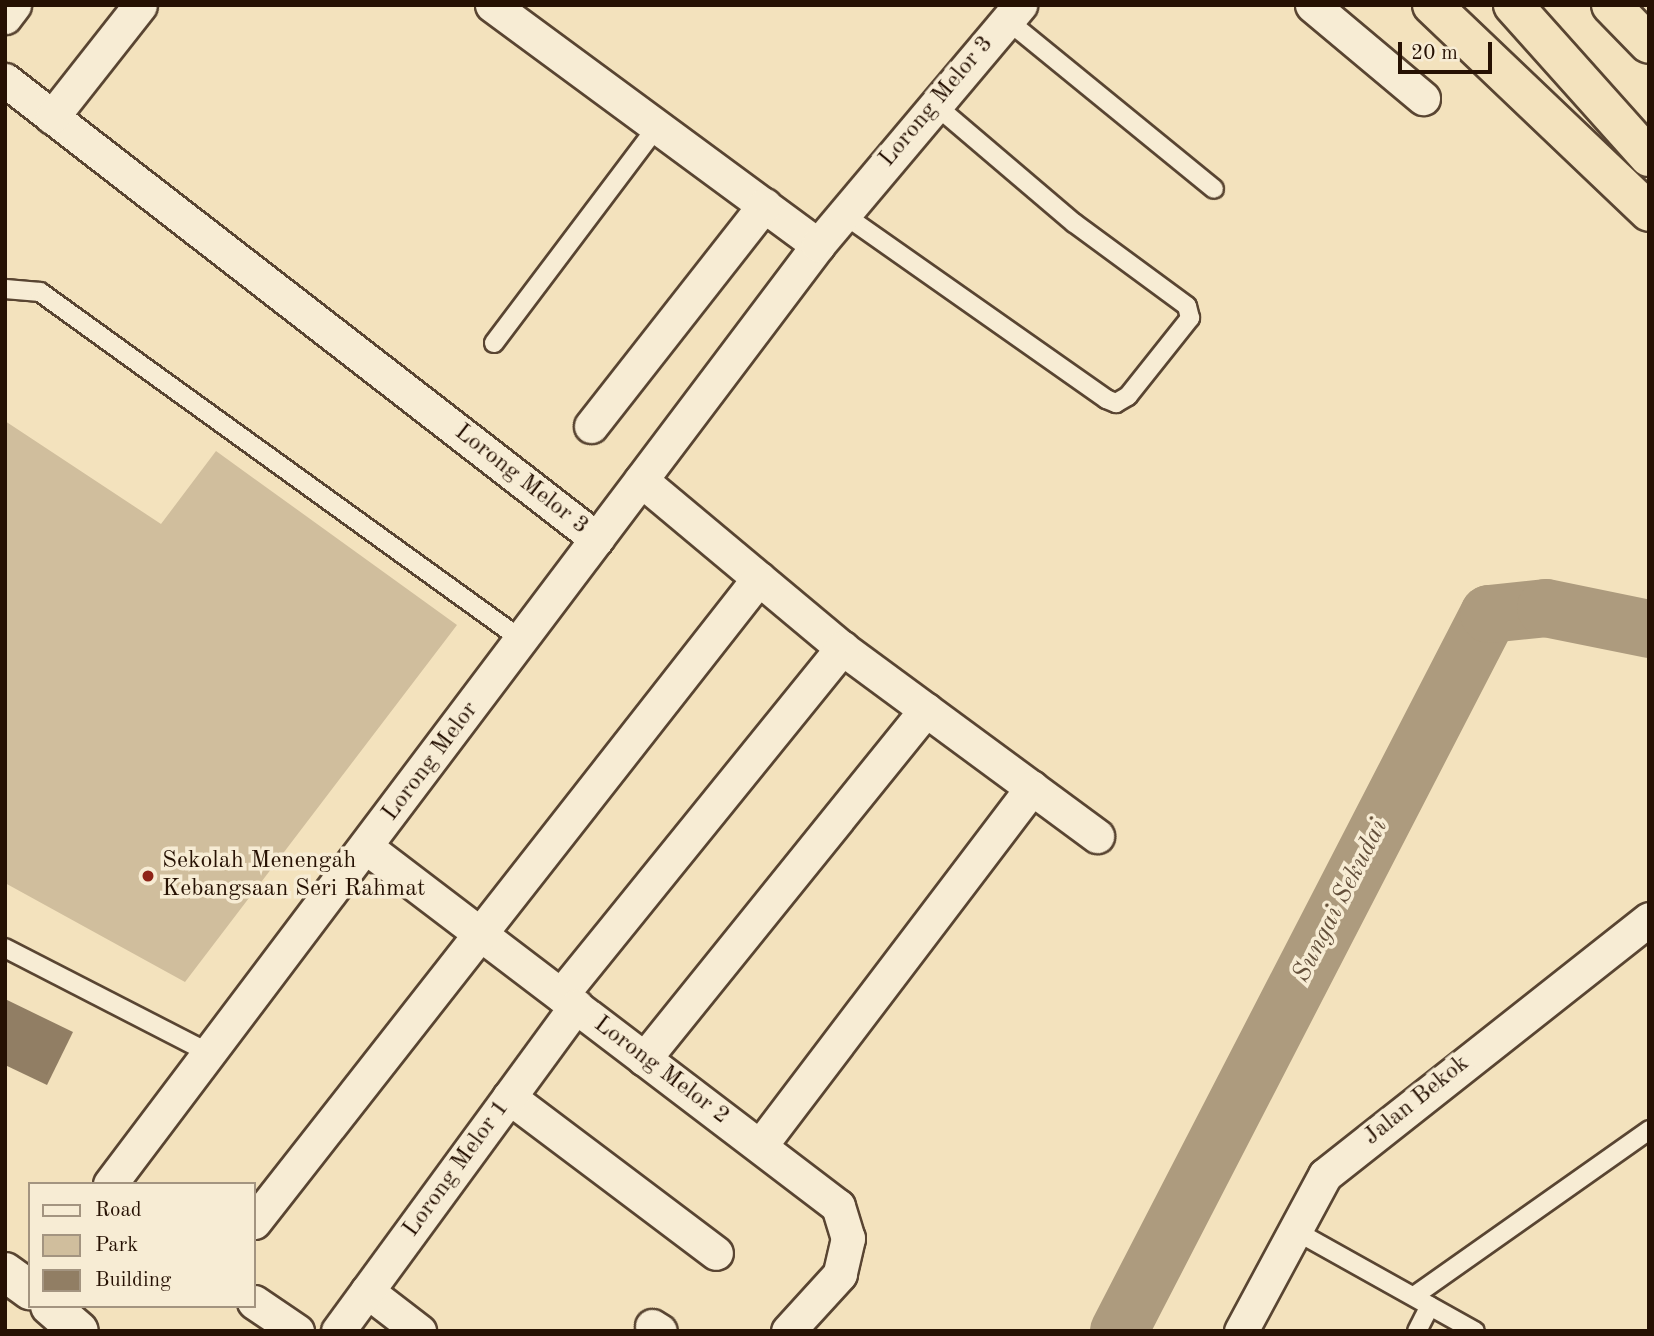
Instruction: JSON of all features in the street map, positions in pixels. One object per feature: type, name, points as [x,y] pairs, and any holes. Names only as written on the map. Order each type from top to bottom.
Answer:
[{"type":"highway","points":[[1432,5],[1649,212]]},
{"type":"highway","points":[[1447,5],[1649,198]]},
{"type":"highway","points":[[1513,5],[1649,157]]},
{"type":"highway","points":[[1611,5],[1649,44]]},
{"type":"street","points":[[5,17],[14,5]]},
{"type":"street","points":[[52,117],[140,5]]},
{"type":"street","points":[[492,5],[818,245]]},
{"type":"street","points":[[1312,5],[1423,98]]},
{"type":"street","name":"Lorong Melor 3","points":[[5,80],[597,539],[818,245],[934,104],[1014,13]]},
{"type":"street","points":[[591,426],[764,205]]},
{"type":"street","points":[[641,480],[842,648],[1097,836]]},
{"type":"street","name":"Lorong Melor","points":[[112,1182],[211,1054],[597,539]]},
{"type":"street","points":[[256,1219],[482,935],[759,578]]},
{"type":"street","name":"Lorong Melor 1","points":[[338,1331],[509,1097],[568,1001],[842,648]]},
{"type":"street","points":[[645,1059],[926,709]]},
{"type":"street","points":[[760,1146],[1032,788]]},
{"type":"street","name":"Lorong Melor 2","points":[[366,847],[838,1206],[848,1238],[840,1274],[788,1331]]},
{"type":"street","name":"Jalan Bekok","points":[[1241,1331],[1325,1175],[1649,919]]},
{"type":"street","points":[[509,1097],[716,1253]]},
{"type":"street","points":[[367,1291],[419,1331]]},
{"type":"street","points":[[256,1303],[297,1331]]},
{"type":"street","points":[[49,1308],[79,1331]]},
{"type":"lane","points":[[1014,13],[1214,189]]},
{"type":"lane","points":[[843,214],[1106,399],[1116,403],[1128,396],[1190,318],[1187,306],[1074,223],[934,104]]},
{"type":"lane","points":[[494,343],[657,127]]},
{"type":"lane","points":[[5,289],[40,292],[522,640]]},
{"type":"lane","points":[[5,948],[211,1054]]},
{"type":"lane","points":[[1414,1296],[1649,1130]]},
{"type":"lane","points":[[1294,1230],[1475,1331]]},
{"type":"lane","points":[[1417,1331],[1430,1306]]},
{"type":"green space","points":[[5,421],[161,524],[216,451],[457,625],[185,982],[5,883]]},
{"type":"building","points":[[5,999],[73,1032],[47,1085],[5,1065]]},
{"type":"waterway","name":"Sungai Sekudai","points":[[1119,1331],[1489,614],[1546,608],[1649,629]]},
{"type":"place","name":"Sekolah Menengah Kebangsaan Seri Rahmat","points":[[148,876]]}]
